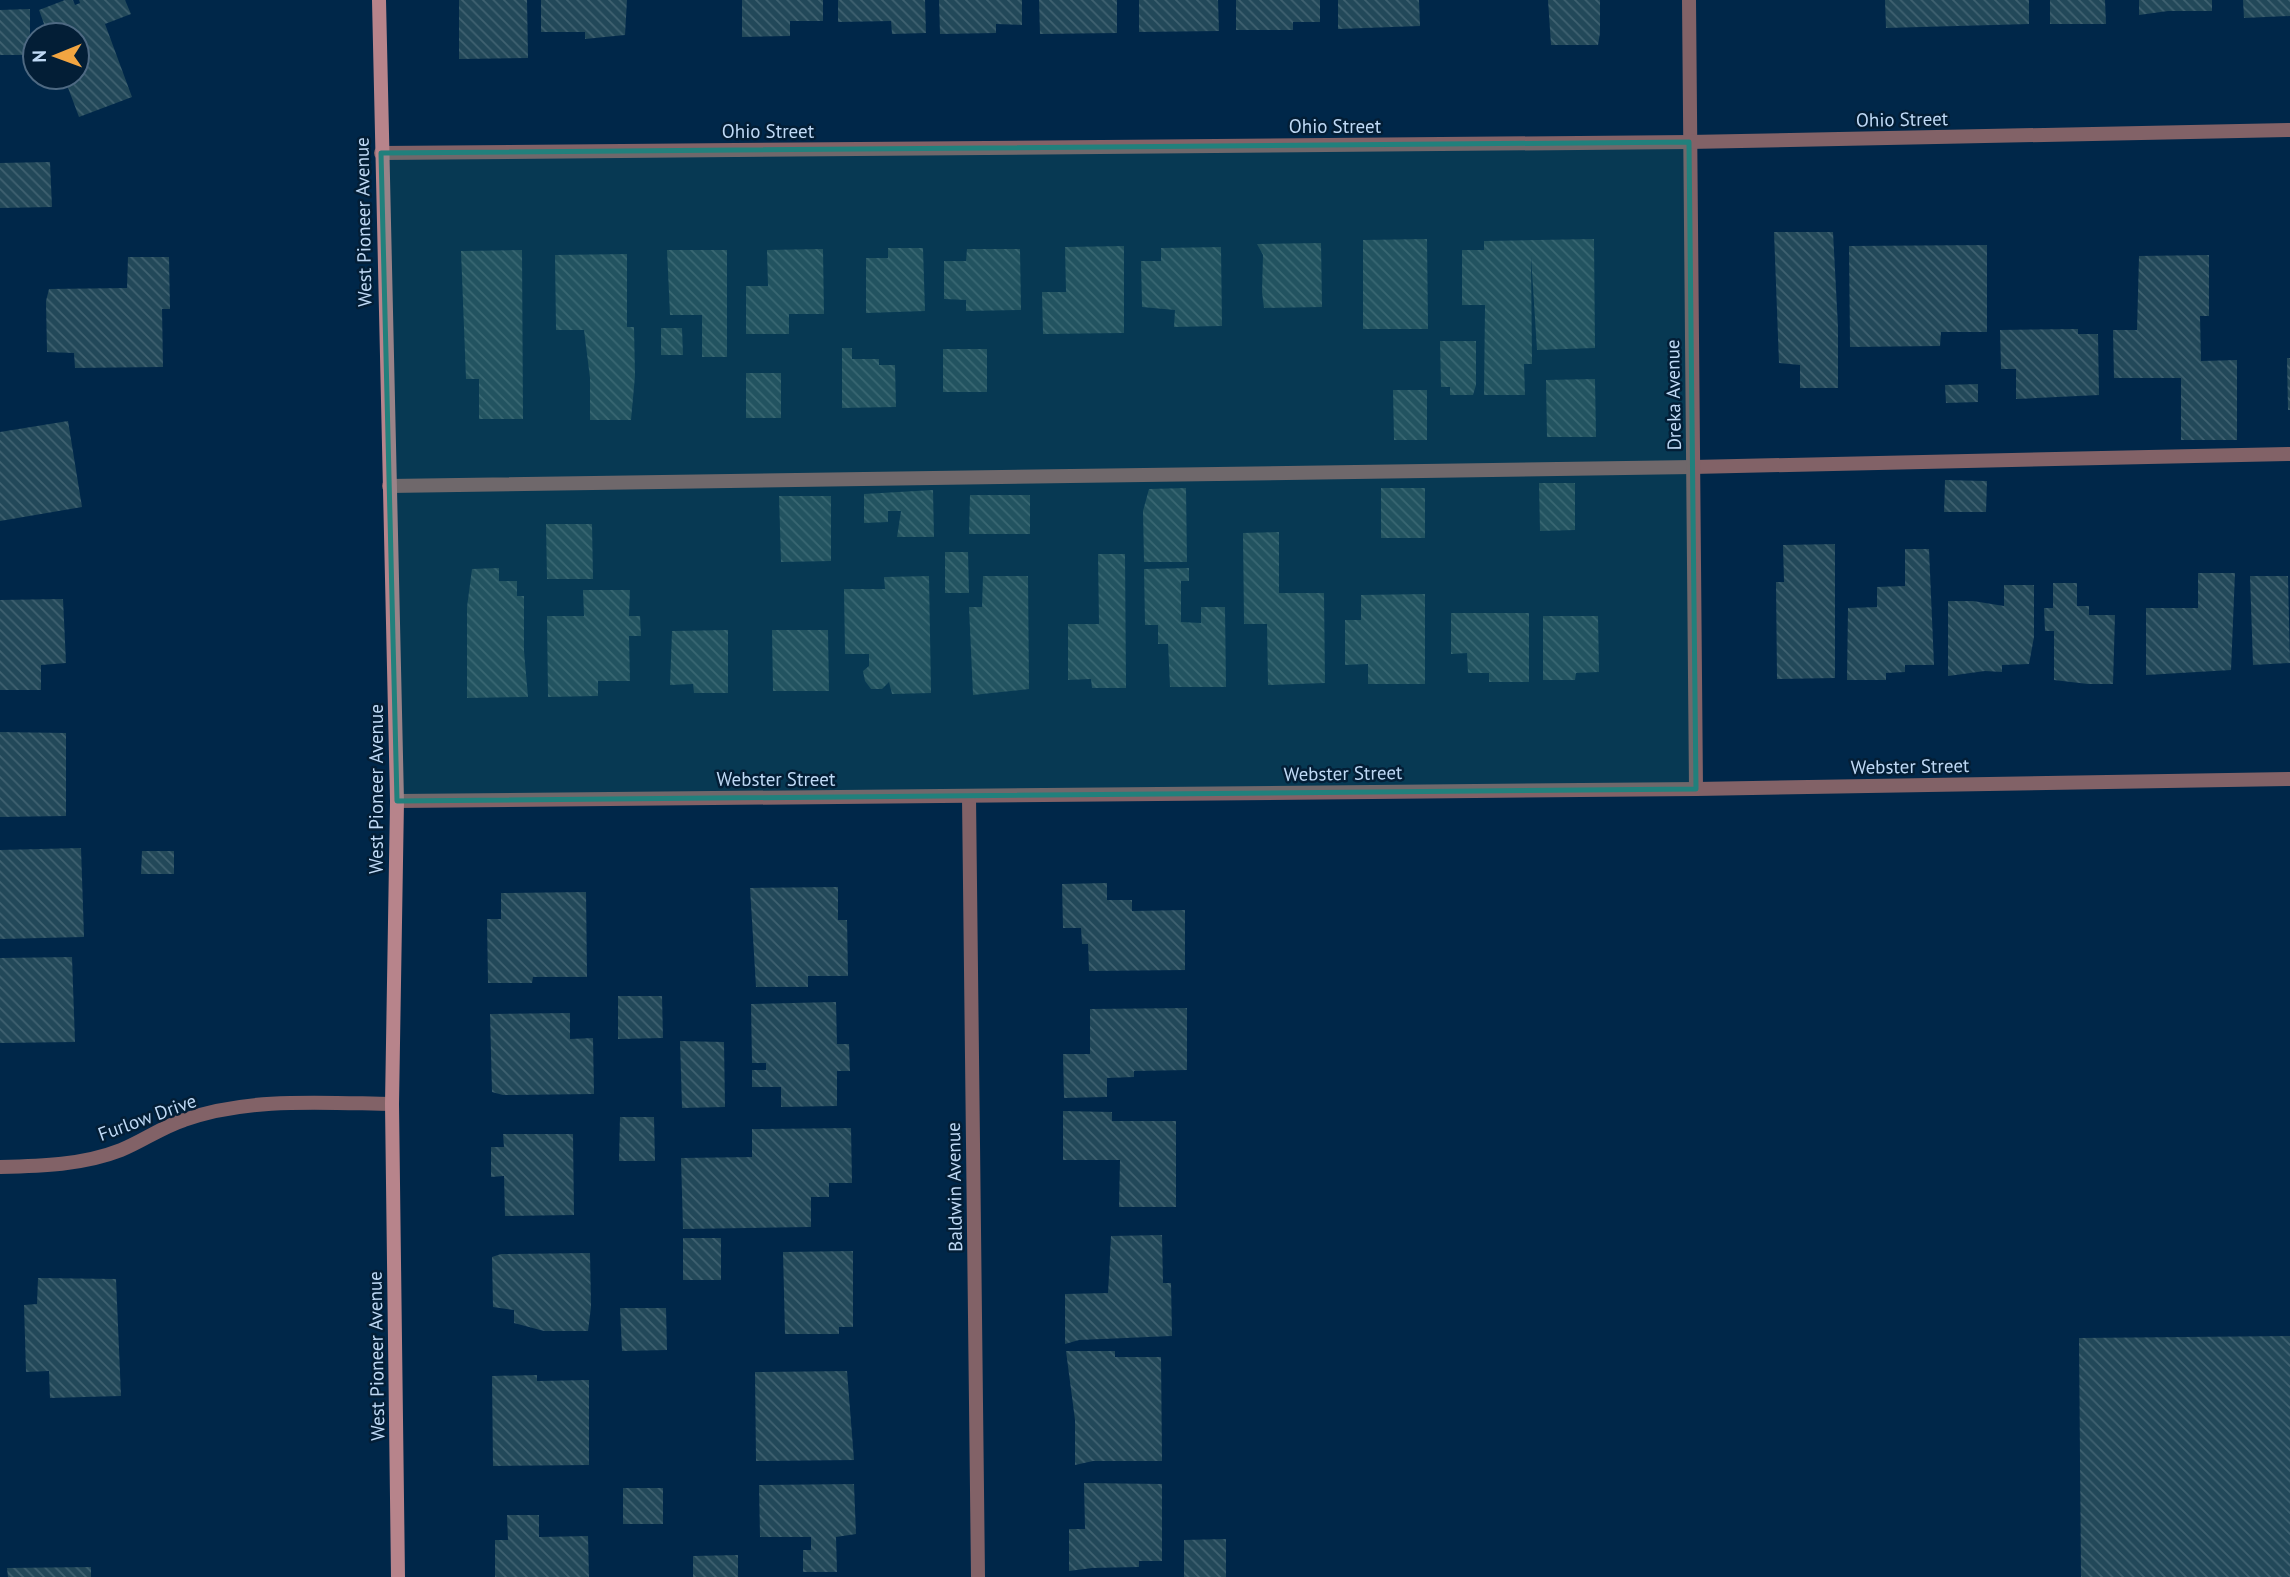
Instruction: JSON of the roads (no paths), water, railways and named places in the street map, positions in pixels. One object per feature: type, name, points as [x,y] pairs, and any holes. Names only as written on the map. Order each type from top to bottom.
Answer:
[{"type":"street","name":"West Pioneer Avenue","points":[[379,0],[397,801],[391,1104],[398,1577]]},
{"type":"street","name":"Dreka Avenue","points":[[1689,0],[1696,789]]},
{"type":"street","name":"Ohio Street","points":[[381,153],[1689,142],[2290,130]]},
{"type":"street","points":[[389,486],[1693,467],[2290,454]]},
{"type":"street","name":"Webster Street","points":[[397,801],[1696,789],[2290,779]]},
{"type":"street","name":"Baldwin Avenue","points":[[969,797],[978,1577]]},
{"type":"street","name":"Furlow Drive","points":[[0,1167],[60,1166],[119,1151],[184,1119],[249,1105],[391,1104]]}]
